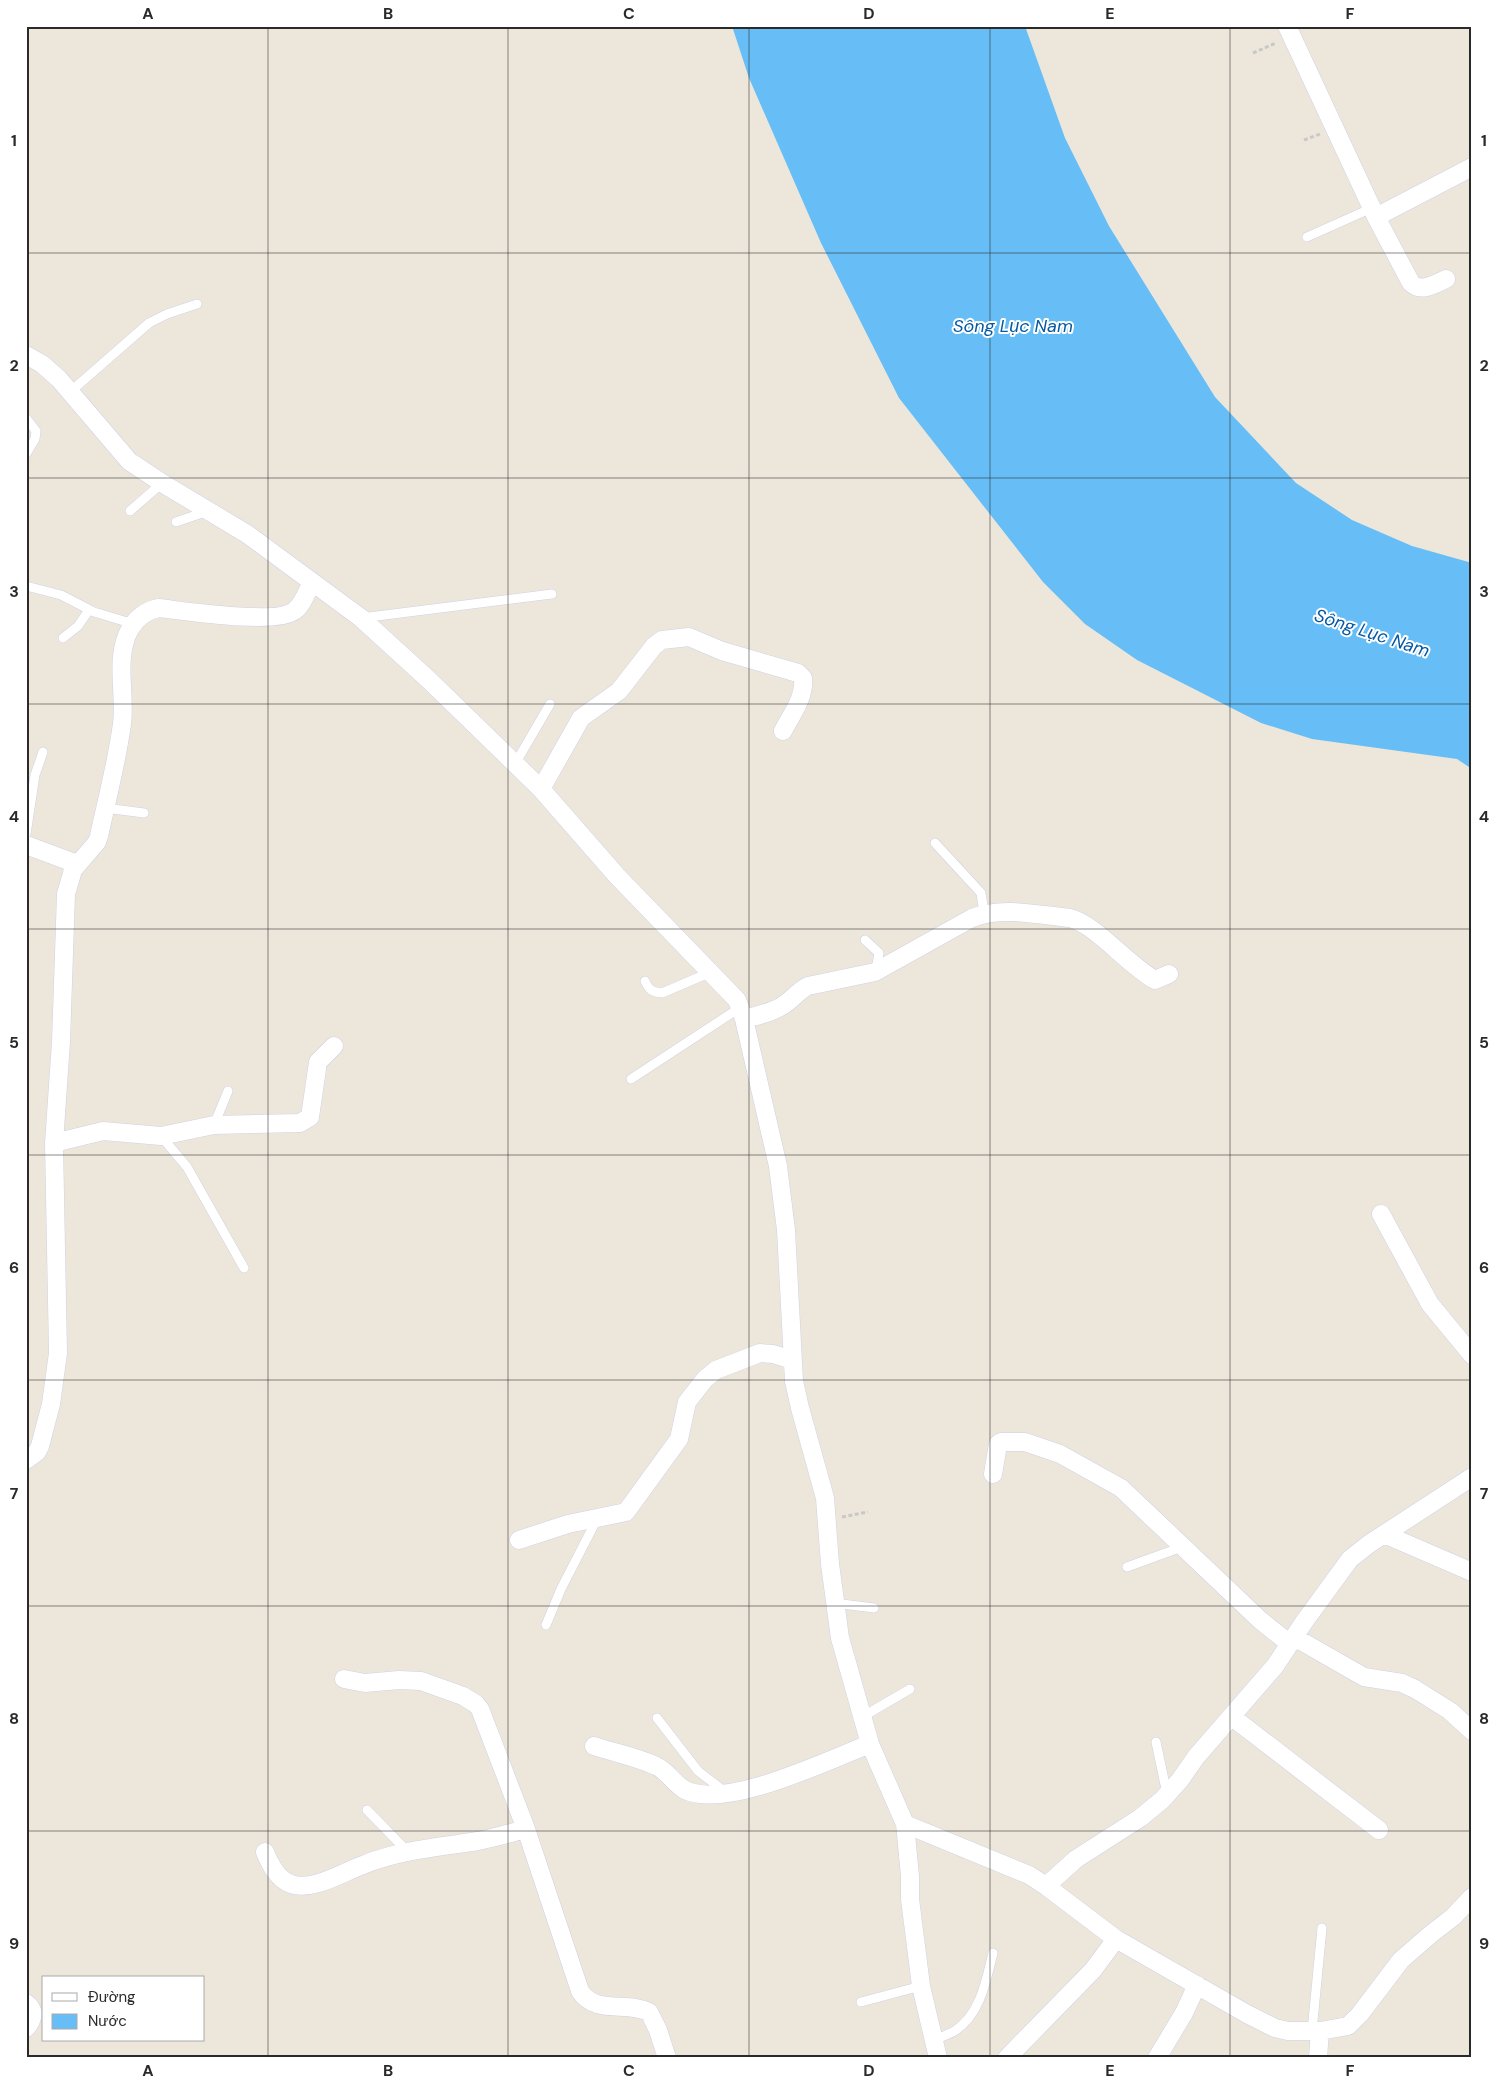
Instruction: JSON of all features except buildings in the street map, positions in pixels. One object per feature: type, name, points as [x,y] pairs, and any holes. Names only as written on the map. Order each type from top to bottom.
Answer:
[{"type":"street","points":[[1290,31],[1374,212],[1415,287],[1422,288],[1446,279]]},
{"type":"street","points":[[1374,212],[1472,167]]},
{"type":"street","points":[[26,355],[42,364],[59,379],[129,461],[247,534],[361,618],[430,681],[542,789],[617,876],[730,990],[743,1013],[783,1194],[792,1360],[800,1408],[823,1491],[834,1602],[840,1638],[870,1744],[905,1824],[910,1876],[910,1899],[920,1986],[938,2058]]},
{"type":"street","points":[[26,1460],[38,1452],[40,1446],[50,1404],[58,1352],[54,1143],[61,1042],[66,894],[76,864],[97,842],[105,808],[122,724],[122,657],[125,641],[139,617],[150,610],[160,608],[266,618],[280,617],[296,611],[312,582]]},
{"type":"street","points":[[542,789],[581,718],[619,691],[654,646],[662,640],[670,638],[689,637],[722,651],[798,673],[803,678],[804,686],[800,700],[783,731]]},
{"type":"street","points":[[26,844],[76,864]]},
{"type":"street","points":[[743,1013],[770,1012],[782,1006],[800,990],[808,986],[875,972],[934,938],[984,913],[997,911],[1081,920],[1125,959],[1155,980],[1169,974]]},
{"type":"street","points":[[54,1143],[103,1132],[161,1136],[214,1125],[300,1123],[306,1121],[310,1118],[312,1110],[318,1062],[334,1046]]},
{"type":"street","points":[[1381,1214],[1430,1304],[1472,1355]]},
{"type":"street","points":[[519,1540],[568,1524],[626,1512],[679,1439],[686,1402],[695,1389],[716,1370],[760,1353],[774,1354],[792,1360]]},
{"type":"street","points":[[993,1474],[997,1448],[1001,1442],[1025,1442],[1060,1454],[1121,1488],[1260,1620],[1292,1641],[1364,1677],[1402,1684],[1415,1689],[1450,1711],[1472,1731]]},
{"type":"street","points":[[1046,1886],[1076,1859],[1140,1818],[1167,1795],[1196,1758],[1275,1666],[1331,1583],[1350,1559],[1384,1534],[1472,1477]]},
{"type":"street","points":[[1384,1534],[1472,1572]]},
{"type":"street","points":[[344,1679],[365,1683],[399,1680],[421,1681],[463,1696],[476,1704],[480,1709],[526,1829],[580,1992],[584,1998],[594,2004],[638,2008],[649,2012],[658,2030],[667,2058]]},
{"type":"street","points":[[1232,1717],[1379,1830]]},
{"type":"street","points":[[594,1746],[657,1766],[667,1772],[684,1789],[702,1795],[726,1793],[782,1779],[870,1744]]},
{"type":"street","points":[[905,1824],[1008,1866],[1046,1886],[1116,1939],[1275,2028],[1288,2031],[1316,2031],[1348,2026],[1354,2021],[1401,1960],[1453,1917],[1472,1897]]},
{"type":"street","points":[[265,1852],[271,1866],[279,1876],[290,1884],[302,1885],[326,1881],[373,1861],[526,1829]]},
{"type":"street","points":[[1007,2058],[1093,1970],[1116,1939]]},
{"type":"street","points":[[1157,2058],[1184,2013],[1197,1986]]},
{"type":"street","points":[[26,2003],[31,2006],[33,2013],[30,2023],[26,2028]]},
{"type":"street","points":[[1316,2031],[1318,2058]]},
{"type":"lane","points":[[1307,237],[1374,212]]},
{"type":"lane","points":[[70,392],[148,323],[167,314],[197,304]]},
{"type":"lane","points":[[26,418],[36,431],[35,439],[26,454]]},
{"type":"lane","points":[[130,511],[162,483]]},
{"type":"lane","points":[[176,522],[208,511]]},
{"type":"lane","points":[[26,586],[61,595],[89,610],[134,624]]},
{"type":"lane","points":[[361,618],[552,594]]},
{"type":"lane","points":[[63,638],[78,626],[89,610]]},
{"type":"lane","points":[[515,764],[550,704]]},
{"type":"lane","points":[[26,834],[32,789],[43,752]]},
{"type":"lane","points":[[105,808],[144,813]]},
{"type":"lane","points":[[935,843],[981,893],[984,913]]},
{"type":"lane","points":[[866,940],[879,953],[875,972]]},
{"type":"lane","points":[[645,981],[648,989],[662,993],[712,972]]},
{"type":"lane","points":[[631,1079],[743,1013]]},
{"type":"lane","points":[[214,1125],[228,1092]]},
{"type":"lane","points":[[161,1136],[187,1167],[244,1268]]},
{"type":"lane","points":[[546,1625],[561,1589],[597,1518]]},
{"type":"lane","points":[[1127,1567],[1182,1547]]},
{"type":"lane","points":[[834,1602],[874,1608]]},
{"type":"lane","points":[[862,1717],[910,1689]]},
{"type":"lane","points":[[657,1718],[698,1771],[726,1793]]},
{"type":"lane","points":[[1156,1742],[1167,1795]]},
{"type":"lane","points":[[367,1810],[408,1853]]},
{"type":"lane","points":[[1316,2031],[1322,1928]]},
{"type":"lane","points":[[934,2040],[956,2030],[973,2012],[982,1995],[993,1953]]},
{"type":"lane","points":[[861,2002],[920,1986]]},
{"type":"path","points":[[1253,53],[1290,31]]},
{"type":"path","points":[[826,1519],[868,1512]]},
{"type":"water","name":"Sông Lục Nam","points":[[732,26],[1025,26],[1065,138],[1109,226],[1215,397],[1296,483],[1352,520],[1412,546],[1472,563],[1472,769],[1457,759],[1312,739],[1261,723],[1137,660],[1085,624],[1043,582],[899,398],[821,243],[749,78]]}]
